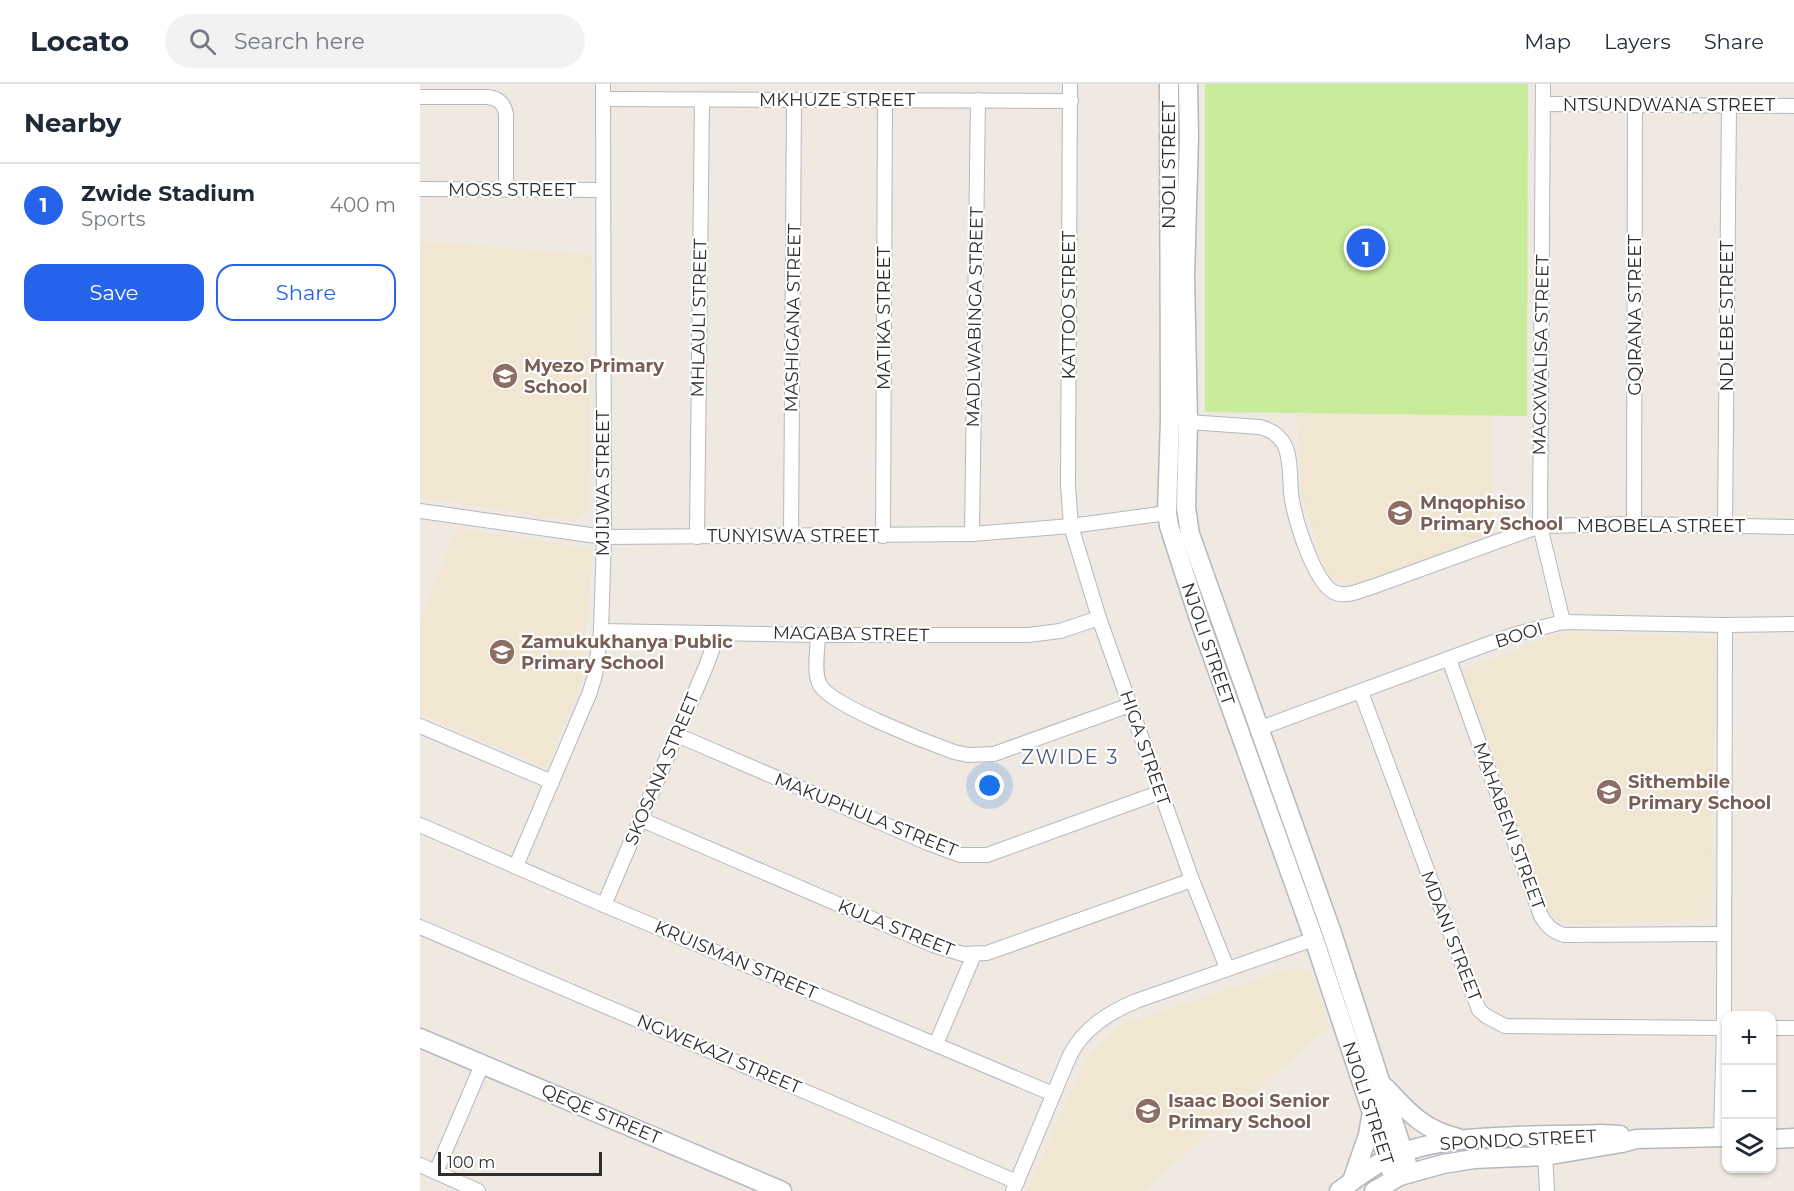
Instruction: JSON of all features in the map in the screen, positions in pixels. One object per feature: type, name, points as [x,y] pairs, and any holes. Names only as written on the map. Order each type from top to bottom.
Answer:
[{"type":"main road","name":"NJOLI STREET","points":[[1168,84],[1170,418],[1167,513],[1173,541],[1189,589],[1314,939],[1372,1113],[1395,1156]]},
{"type":"main road","name":"NJOLI STREET","points":[[1188,84],[1189,137],[1185,276],[1188,422],[1186,508],[1190,534],[1332,933],[1381,1082],[1395,1156],[1402,1176]]},
{"type":"main road","name":"QEQE STREET","points":[[420,1038],[782,1191]]},
{"type":"main road","points":[[1381,1082],[1422,1124],[1442,1134],[1463,1139]]},
{"type":"main road","points":[[1345,1186],[1368,1135],[1372,1113]]},
{"type":"main road","name":"SPONDO STREET","points":[[1345,1186],[1395,1156],[1463,1139],[1600,1134],[1636,1139],[1722,1137]]},
{"type":"main road","points":[[1776,1139],[1794,1138]]},
{"type":"main road","name":"SPONDO STREET","points":[[1374,1191],[1402,1176],[1443,1164],[1545,1156],[1636,1139]]},
{"type":"street","name":"MJIJWA STREET","points":[[516,866],[590,692],[595,675],[601,631],[604,537],[603,84]]},
{"type":"street","name":"KATTOO STREET","points":[[1070,84],[1068,485],[1071,526]]},
{"type":"street","name":"MAGXWALISA STREET","points":[[1543,84],[1540,526],[1563,622]]},
{"type":"street","points":[[420,97],[486,97],[501,102],[506,114],[506,189]]},
{"type":"street","name":"MKHUZE STREET","points":[[603,99],[1071,101]]},
{"type":"street","name":"MHLAULI STREET","points":[[697,537],[702,100]]},
{"type":"street","name":"MADLWABINGA STREET","points":[[972,534],[978,100]]},
{"type":"street","name":"MASHIGANA STREET","points":[[791,536],[794,101]]},
{"type":"street","name":"MATIKA STREET","points":[[883,536],[885,101]]},
{"type":"street","name":"NTSUNDWANA STREET","points":[[1544,104],[1794,106]]},
{"type":"street","name":"NDLEBE STREET","points":[[1725,526],[1729,105]]},
{"type":"street","name":"GQIRANA STREET","points":[[1634,524],[1635,106]]},
{"type":"street","name":"MOSS STREET","points":[[420,189],[603,190]]},
{"type":"street","name":"MBOBELA STREET","points":[[1188,422],[1260,427],[1277,435],[1284,444],[1288,456],[1292,499],[1314,568],[1324,585],[1337,594],[1372,587],[1540,526],[1634,524],[1794,527]]},
{"type":"street","name":"TUNYISWA STREET","points":[[420,511],[604,537],[972,534],[1071,526],[1167,513]]},
{"type":"street","name":"HIGA STREET","points":[[1071,526],[1099,618],[1192,880],[1227,968]]},
{"type":"street","name":"MAGABA STREET","points":[[601,631],[818,635],[1028,635],[1060,631],[1099,618]]},
{"type":"street","name":"BOOI","points":[[1258,729],[1516,634],[1563,622],[1794,624]]},
{"type":"street","points":[[1725,625],[1725,1011]]},
{"type":"street","name":"SKOSANA STREET","points":[[604,904],[718,633]]},
{"type":"street","points":[[818,635],[818,681],[826,693],[845,705],[937,746],[961,754],[980,756],[994,754],[1130,705]]},
{"type":"street","name":"MAHABENI STREET","points":[[1449,659],[1540,916],[1548,927],[1564,935],[1724,934]]},
{"type":"street","name":"MDANI STREET","points":[[1361,692],[1470,991],[1479,1010],[1505,1026],[1722,1028]]},
{"type":"street","points":[[420,726],[552,782]]},
{"type":"street","name":"MAKUPHULA STREET","points":[[677,735],[928,843],[948,851],[971,856],[1000,851],[1161,792]]},
{"type":"street","name":"KULA STREET","points":[[640,819],[933,945],[963,954],[987,953],[1192,880]]},
{"type":"street","name":"KRUISMAN STREET","points":[[420,825],[1053,1094]]},
{"type":"street","name":"NGWEKAZI STREET","points":[[420,927],[1015,1186]]},
{"type":"street","points":[[1015,1186],[1075,1046],[1099,1021],[1113,1011],[1136,1001],[1314,939]]},
{"type":"street","points":[[936,1044],[975,955]]},
{"type":"street","points":[[1776,1028],[1794,1029]]},
{"type":"street","points":[[436,1172],[482,1065]]},
{"type":"street","points":[[1724,1119],[1725,1065]]},
{"type":"street","points":[[1544,1136],[1546,1191]]},
{"type":"street","points":[[420,1165],[478,1191]]},
{"type":"shaded area","name":"Myezo Primary School","points":[[420,241],[592,255],[589,508],[574,521],[420,497]]},
{"type":"shaded area","name":"Mnqophiso Primary School","points":[[1297,414],[1492,416],[1492,533],[1351,587],[1328,577],[1301,494]]},
{"type":"shaded area","name":"Zamukukhanya Public Primary School","points":[[457,528],[593,550],[581,684],[547,767],[420,714],[420,621]]},
{"type":"shaded area","name":"Sithembile Primary School","points":[[1563,631],[1715,639],[1711,920],[1566,924],[1549,914],[1462,671]]},
{"type":"shaded area","name":"Isaac Booi Senior Primary School","points":[[1298,966],[1311,974],[1329,1026],[1143,1191],[1027,1191],[1085,1060],[1121,1025]]},
{"type":"green space","points":[[1205,84],[1528,84],[1527,416],[1205,412]]},
{"type":"place","name":"Zwide Stadium","points":[[1366,248]]},
{"type":"place","name":"Myezo Primary School","points":[[505,376]]},
{"type":"place","name":"Mnqophiso Primary School","points":[[1400,513]]},
{"type":"place","name":"Zamukukhanya Public Primary School","points":[[502,652]]},
{"type":"place","name":"Sithembile Primary School","points":[[1609,792]]},
{"type":"place","name":"Isaac Booi Senior Primary School","points":[[1148,1111]]},
{"type":"district","name":"ZWIDE 3","points":[[1070,757]]}]
